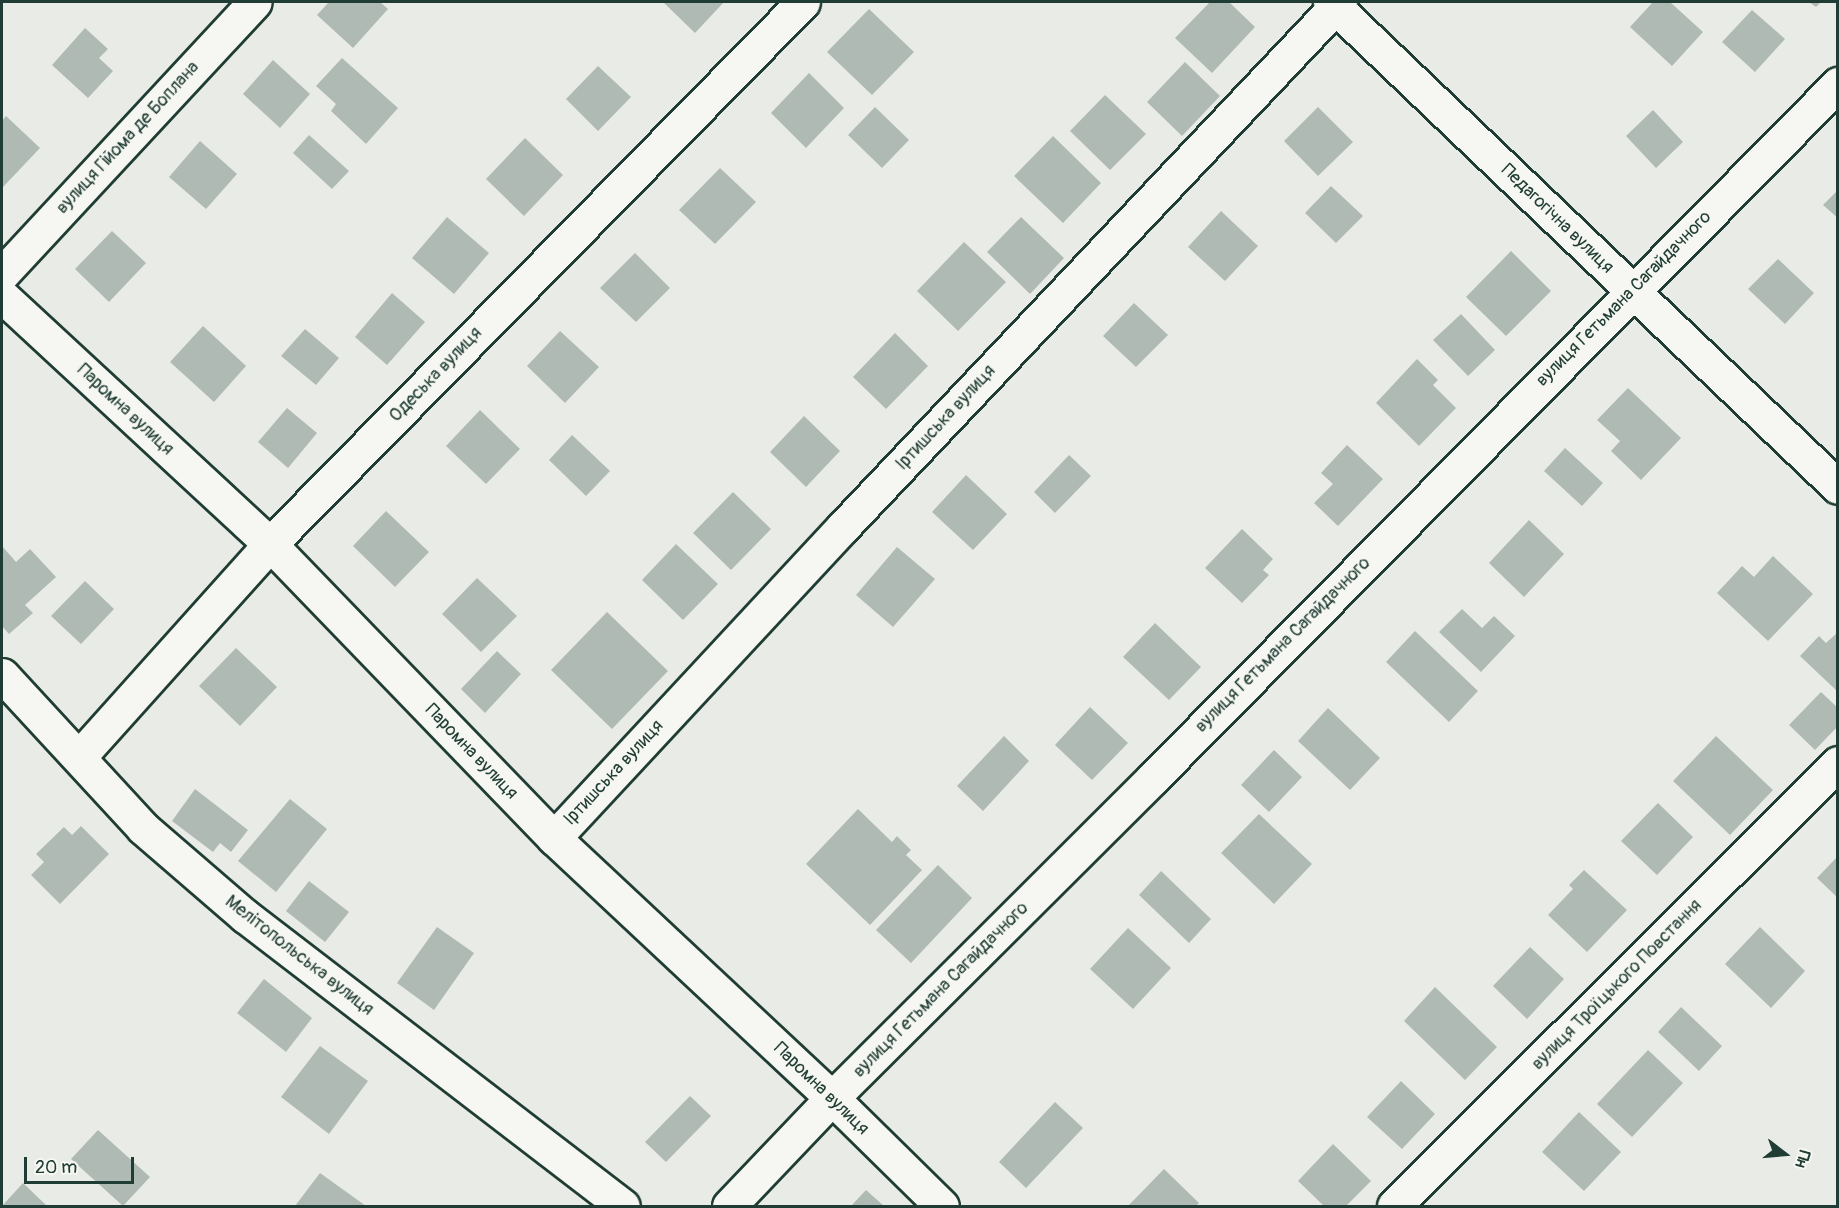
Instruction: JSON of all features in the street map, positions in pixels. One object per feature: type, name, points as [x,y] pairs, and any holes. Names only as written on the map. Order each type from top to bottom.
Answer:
[{"type":"street","name":"вулиця Гійома де Боплана","points":[[2,274],[255,2]]},
{"type":"street","name":"Одеська вулиця","points":[[79,757],[270,544],[803,2]]},
{"type":"street","name":"Педагогічна вулиця","points":[[1335,3],[1838,487]]},
{"type":"street","name":"Іртишська вулиця","points":[[554,838],[1335,3]]},
{"type":"street","name":"вулиця Гетьмана Сагайдачного","points":[[729,1206],[832,1098],[1168,762],[1838,84]]},
{"type":"street","name":"Паромна вулиця","points":[[2,296],[270,544],[554,838],[832,1098],[942,1206]]},
{"type":"street","name":"Мелітопольська вулиця","points":[[2,675],[143,828],[245,916],[623,1206]]},
{"type":"street","name":"вулиця Троїцького Повстання","points":[[1395,1206],[1838,763]]},
{"type":"building","points":[[329,2],[380,2],[388,9],[353,48],[317,15]]},
{"type":"building","points":[[663,2],[724,2],[695,33]]},
{"type":"building","points":[[1210,2],[1229,2],[1255,27],[1212,73],[1175,38]]},
{"type":"building","points":[[1653,2],[1670,2],[1703,32],[1672,66],[1630,27]]},
{"type":"building","points":[[1809,2],[1821,2],[1816,7]]},
{"type":"building","points":[[869,9],[914,52],[872,95],[827,52]]},
{"type":"building","points":[[1752,10],[1785,39],[1755,72],[1722,42]]},
{"type":"building","points":[[85,28],[108,49],[99,58],[113,71],[88,98],[52,65]]},
{"type":"building","points":[[342,58],[398,108],[366,144],[331,111],[336,104],[316,86]]},
{"type":"building","points":[[273,60],[310,94],[280,128],[243,94]]},
{"type":"building","points":[[1185,62],[1220,96],[1182,136],[1147,102]]},
{"type":"building","points":[[598,66],[631,97],[598,131],[566,99]]},
{"type":"building","points":[[809,73],[844,108],[806,148],[771,113]]},
{"type":"building","points":[[1105,95],[1146,134],[1110,170],[1070,131]]},
{"type":"building","points":[[875,107],[909,140],[882,168],[848,135]]},
{"type":"building","points":[[1318,107],[1353,142],[1318,176],[1284,141]]},
{"type":"building","points":[[1653,110],[1683,142],[1656,168],[1626,136]]},
{"type":"building","points":[[6,116],[40,148],[3,187],[2,121]]},
{"type":"building","points":[[309,135],[349,171],[332,189],[293,153]]},
{"type":"building","points":[[1053,136],[1101,183],[1063,223],[1014,176]]},
{"type":"building","points":[[525,138],[563,175],[524,216],[486,179]]},
{"type":"building","points":[[200,141],[237,174],[206,209],[169,177]]},
{"type":"building","points":[[720,168],[756,202],[715,244],[679,210]]},
{"type":"building","points":[[1331,186],[1363,216],[1336,243],[1305,213]]},
{"type":"building","points":[[1838,190],[1838,218],[1823,205]]},
{"type":"building","points":[[1221,211],[1258,246],[1225,281],[1188,247]]},
{"type":"building","points":[[447,217],[489,253],[454,294],[412,258]]},
{"type":"building","points":[[1021,217],[1064,258],[1030,294],[987,252]]},
{"type":"building","points":[[112,231],[146,263],[109,302],[75,269]]},
{"type":"building","points":[[964,242],[1006,282],[958,331],[917,291]]},
{"type":"building","points":[[1511,251],[1551,291],[1506,336],[1466,297]]},
{"type":"building","points":[[635,253],[670,288],[636,322],[600,288]]},
{"type":"building","points":[[1778,259],[1814,293],[1785,324],[1748,289]]},
{"type":"building","points":[[392,293],[425,322],[387,365],[355,337]]},
{"type":"building","points":[[1134,303],[1168,335],[1136,367],[1103,336]]},
{"type":"building","points":[[1461,314],[1495,350],[1468,376],[1433,340]]},
{"type":"building","points":[[203,326],[246,366],[214,402],[170,362]]},
{"type":"building","points":[[305,329],[339,358],[316,385],[281,356]]},
{"type":"building","points":[[560,331],[599,367],[565,403],[527,366]]},
{"type":"building","points":[[895,333],[928,366],[886,409],[853,377]]},
{"type":"building","points":[[1417,359],[1438,380],[1433,385],[1456,408],[1419,446],[1376,403]]},
{"type":"building","points":[[1628,388],[1681,438],[1641,480],[1611,451],[1620,441],[1597,420]]},
{"type":"building","points":[[287,408],[317,433],[288,468],[258,442]]},
{"type":"building","points":[[480,410],[520,449],[486,484],[446,446]]},
{"type":"building","points":[[804,416],[840,451],[806,487],[770,452]]},
{"type":"building","points":[[572,435],[610,471],[586,496],[549,460]]},
{"type":"building","points":[[1347,445],[1383,479],[1338,526],[1314,503],[1333,484],[1321,473]]},
{"type":"building","points":[[1565,448],[1603,483],[1582,506],[1544,471]]},
{"type":"building","points":[[1069,455],[1091,476],[1055,513],[1034,492]]},
{"type":"building","points":[[966,475],[1007,514],[973,550],[932,512]]},
{"type":"building","points":[[733,492],[771,529],[731,570],[693,533]]},
{"type":"building","points":[[386,511],[429,552],[395,587],[353,546]]},
{"type":"building","points":[[1529,520],[1564,554],[1524,597],[1489,563]]},
{"type":"building","points":[[1242,529],[1273,559],[1263,570],[1269,575],[1242,603],[1205,568]]},
{"type":"building","points":[[676,544],[718,584],[683,620],[642,580]]},
{"type":"building","points":[[2,546],[16,562],[30,549],[56,577],[25,605],[33,613],[9,634],[2,626]]},
{"type":"building","points":[[897,547],[935,579],[893,627],[856,595]]},
{"type":"building","points":[[1773,556],[1813,594],[1768,641],[1717,593],[1742,566],[1754,577]]},
{"type":"building","points":[[477,578],[517,616],[481,652],[442,614]]},
{"type":"building","points":[[85,581],[114,609],[81,644],[51,616]]},
{"type":"building","points":[[1462,609],[1482,628],[1494,616],[1515,636],[1481,672],[1439,632]]},
{"type":"building","points":[[607,612],[668,671],[612,729],[551,670]]},
{"type":"building","points":[[1155,623],[1201,667],[1169,700],[1123,657]]},
{"type":"building","points":[[1415,631],[1478,691],[1449,722],[1386,662]]},
{"type":"building","points":[[1838,632],[1838,692],[1800,656],[1819,636],[1826,643]]},
{"type":"building","points":[[236,648],[277,687],[240,726],[199,686]]},
{"type":"building","points":[[497,651],[521,674],[485,713],[461,689]]},
{"type":"building","points":[[1821,692],[1838,708],[1838,726],[1815,750],[1789,725]]},
{"type":"building","points":[[1090,707],[1128,743],[1092,780],[1055,745]]},
{"type":"building","points":[[1328,708],[1380,758],[1350,790],[1298,741]]},
{"type":"building","points":[[1004,736],[1029,761],[983,811],[957,786]]},
{"type":"building","points":[[1716,736],[1773,790],[1730,835],[1673,781]]},
{"type":"building","points":[[1274,750],[1302,777],[1269,812],[1241,785]]},
{"type":"building","points":[[195,789],[248,830],[231,852],[220,843],[213,852],[172,821]]},
{"type":"building","points":[[290,799],[327,829],[276,892],[238,861]]},
{"type":"building","points":[[1658,803],[1693,837],[1657,875],[1621,841]]},
{"type":"building","points":[[858,809],[892,842],[897,836],[911,850],[906,855],[922,870],[870,925],[806,864]]},
{"type":"building","points":[[1259,814],[1312,864],[1274,904],[1221,853]]},
{"type":"building","points":[[81,826],[109,854],[60,904],[31,875],[44,862],[36,854],[64,827],[72,835]]},
{"type":"building","points":[[1838,856],[1838,898],[1817,878]]},
{"type":"building","points":[[938,865],[972,898],[911,963],[876,930]]},
{"type":"building","points":[[1584,870],[1627,910],[1587,952],[1548,915],[1573,889],[1569,885]]},
{"type":"building","points":[[1161,871],[1211,919],[1189,943],[1139,895]]},
{"type":"building","points":[[309,881],[349,912],[325,942],[286,911]]},
{"type":"building","points":[[437,927],[474,953],[434,1010],[397,983]]},
{"type":"building","points":[[1760,927],[1805,971],[1771,1008],[1725,964]]},
{"type":"building","points":[[1128,928],[1171,968],[1133,1009],[1090,969]]},
{"type":"building","points":[[1530,947],[1564,979],[1527,1019],[1493,986]]},
{"type":"building","points":[[264,979],[312,1018],[286,1052],[237,1013]]},
{"type":"building","points":[[1435,987],[1497,1047],[1465,1080],[1404,1021]]},
{"type":"building","points":[[1681,1007],[1722,1046],[1699,1071],[1658,1032]]},
{"type":"building","points":[[320,1046],[368,1081],[329,1134],[281,1097]]},
{"type":"building","points":[[1648,1050],[1683,1083],[1632,1137],[1597,1104]]},
{"type":"building","points":[[1401,1081],[1435,1114],[1402,1149],[1367,1117]]},
{"type":"building","points":[[690,1096],[711,1116],[666,1162],[645,1142]]},
{"type":"building","points":[[1055,1102],[1083,1128],[1026,1188],[999,1162]]},
{"type":"building","points":[[1579,1112],[1621,1152],[1584,1191],[1542,1152]]},
{"type":"building","points":[[98,1130],[150,1177],[123,1206],[71,1159]]},
{"type":"building","points":[[1333,1144],[1371,1181],[1346,1206],[1324,1206],[1298,1181]]},
{"type":"building","points":[[1164,1169],[1199,1203],[1196,1206],[1128,1206]]},
{"type":"building","points":[[320,1173],[366,1206],[295,1206]]},
{"type":"building","points":[[23,1183],[47,1206],[2,1206]]},
{"type":"building","points":[[866,1190],[884,1206],[851,1206]]}]
